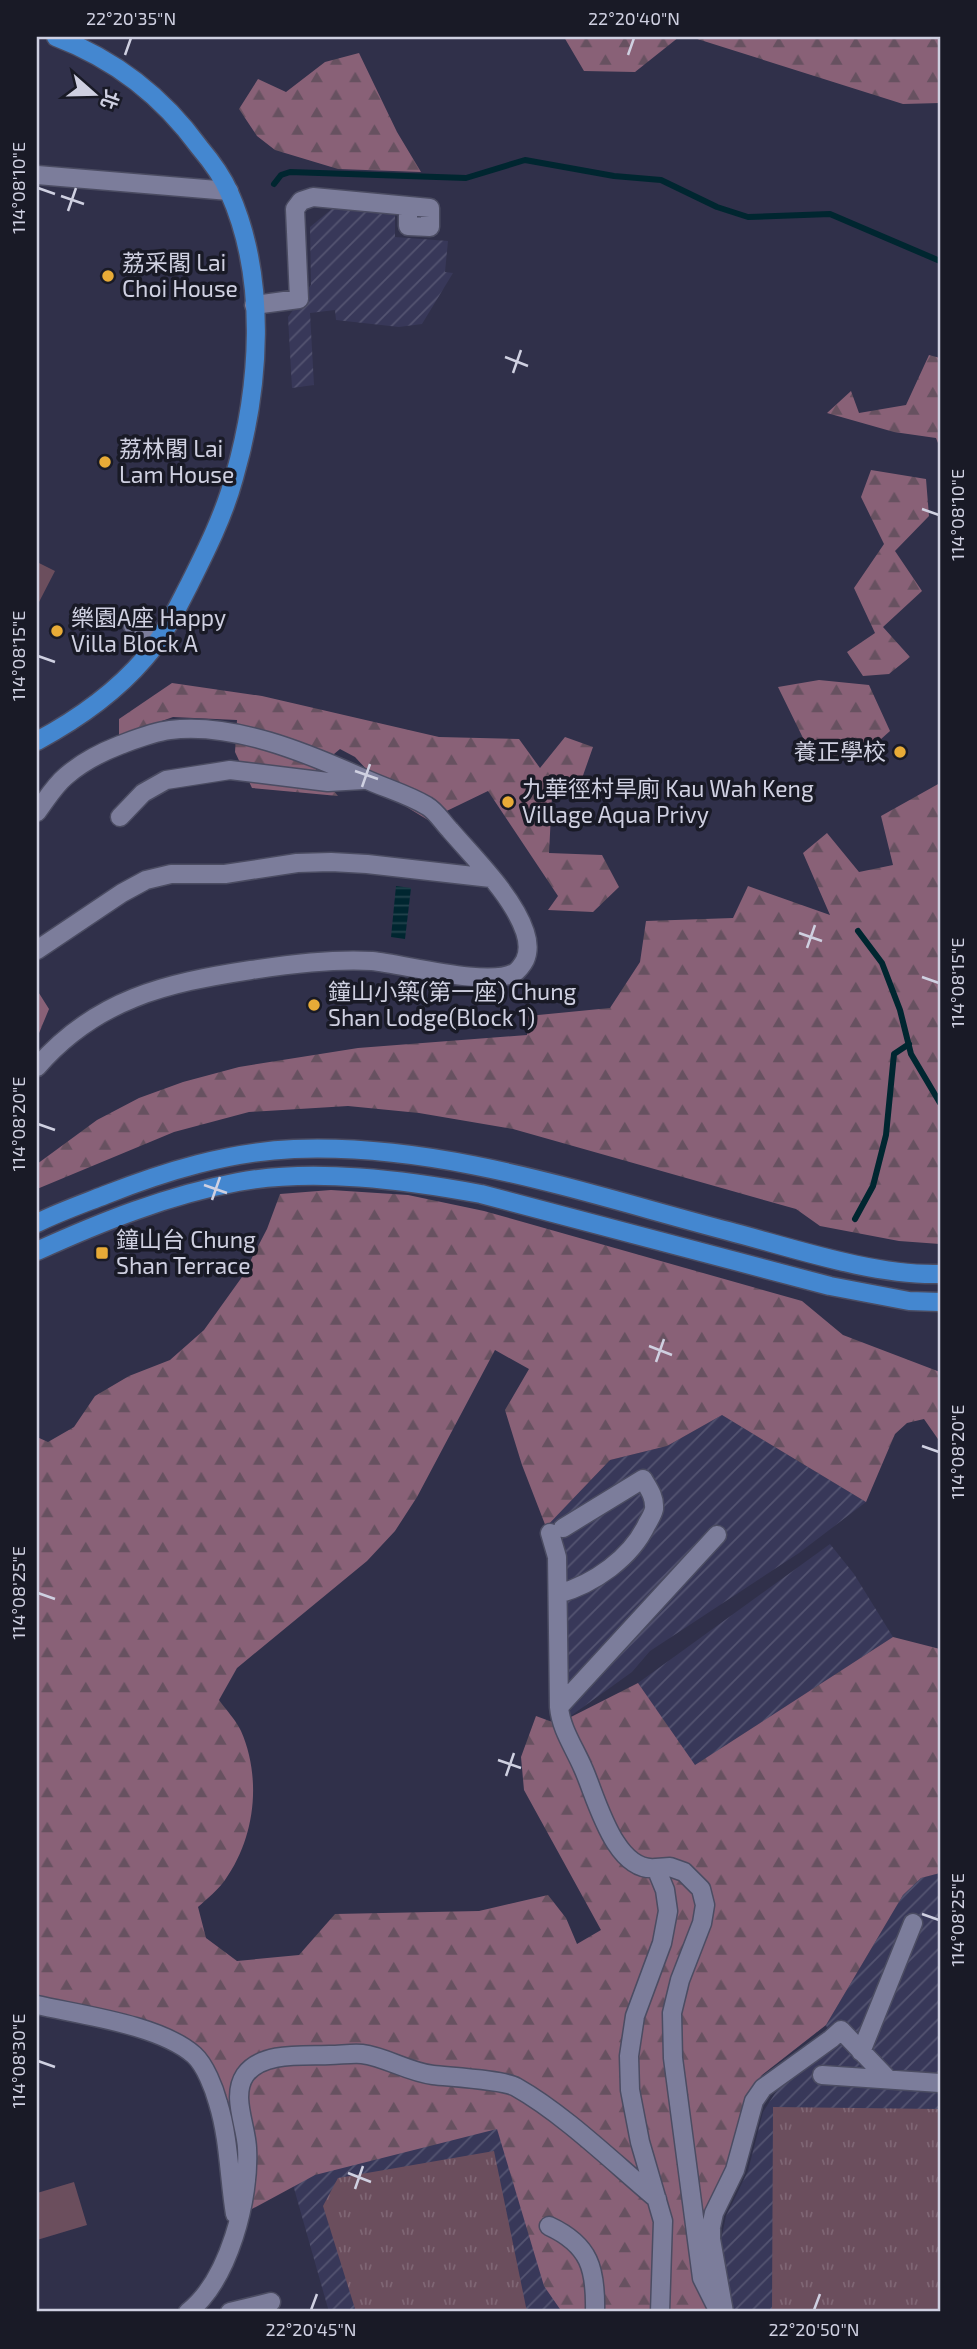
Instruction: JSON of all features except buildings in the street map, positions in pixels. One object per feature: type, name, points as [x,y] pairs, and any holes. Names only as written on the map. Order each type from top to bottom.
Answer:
[{"type":"main road","points":[[37,741],[82,715],[118,687],[159,640],[171,621],[207,550],[234,480],[254,370],[251,273],[243,232],[229,191],[184,125],[156,97],[115,65],[84,48],[55,37]]},
{"type":"main road","points":[[37,1223],[147,1179],[229,1156],[293,1149],[361,1150],[474,1165],[838,1259],[905,1272],[940,1274]]},
{"type":"main road","points":[[37,1251],[130,1213],[208,1189],[275,1178],[355,1178],[435,1186],[481,1194],[830,1286],[909,1301],[940,1302]]},
{"type":"street","points":[[37,176],[229,191]]},
{"type":"street","points":[[254,305],[299,299],[295,209],[301,201],[313,197],[408,207]]},
{"type":"street","points":[[133,626],[159,640]]},
{"type":"street","points":[[37,812],[65,776],[103,752],[170,730],[201,730],[246,736],[290,748],[429,807],[491,878],[512,907],[525,932],[528,946],[525,960],[516,972],[503,976],[478,976],[373,961],[344,961],[302,963],[180,982],[136,996],[92,1019],[56,1045],[37,1067]]},
{"type":"street","points":[[120,817],[143,793],[166,780],[230,770],[328,782],[366,780]]},
{"type":"street","points":[[37,950],[122,893],[146,880],[171,874],[225,874],[297,863],[331,862],[491,878]]},
{"type":"street","points":[[558,1594],[576,1589],[620,1561],[642,1536],[654,1511],[653,1496],[643,1479],[556,1530],[559,1707],[561,1722],[583,1768],[604,1824],[617,1846],[631,1861],[648,1869],[670,1867],[684,1872],[701,1889],[705,1905],[702,1923],[680,1980],[672,2013],[673,2058],[702,2278],[721,2312]]},
{"type":"street","points":[[559,1707],[717,1535]]},
{"type":"street","points":[[656,1868],[665,1890],[668,1911],[662,1943],[635,2016],[629,2056],[630,2090],[640,2142],[663,2221],[660,2312]]},
{"type":"street","points":[[861,2052],[913,1923]]},
{"type":"street","points":[[37,2005],[153,2032],[176,2043],[195,2057],[218,2103],[237,2224]]},
{"type":"street","points":[[721,2312],[711,2227],[735,2170],[754,2101],[763,2088],[841,2030],[888,2080]]},
{"type":"street","points":[[188,2312],[196,2306],[211,2285],[228,2251],[244,2203],[247,2148],[239,2100],[244,2077],[252,2068],[279,2057],[362,2054],[428,2074],[513,2085],[551,2110],[657,2200]]},
{"type":"street","points":[[822,2075],[940,2083]]},
{"type":"street","points":[[549,2227],[567,2235],[583,2249],[592,2273],[595,2312]]},
{"type":"street","points":[[230,2312],[271,2302]]},
{"type":"shaded area","points":[[333,208],[395,211],[395,237],[448,241],[445,272],[453,273],[422,324],[399,327],[336,320],[335,310],[310,313],[314,385],[292,388],[288,317],[311,285],[310,227]]},
{"type":"shaded area","points":[[396,886],[411,888],[405,939],[391,937]]},
{"type":"shaded area","points":[[722,1415],[866,1502],[799,1553],[650,1651],[632,1672],[565,1720],[546,1527],[610,1460],[667,1446]]},
{"type":"shaded area","points":[[830,1544],[854,1574],[893,1637],[694,1766],[638,1683]]},
{"type":"shaded area","points":[[940,1873],[940,2312],[733,2312],[721,2240],[726,2216],[748,2171],[763,2112],[779,2087],[834,2048],[826,2025],[903,1895],[921,1878]]},
{"type":"shaded area","points":[[506,2100],[610,2312],[329,2312],[284,2153]]},
{"type":"green space","points":[[564,37],[679,37],[635,72],[584,71]]},
{"type":"green space","points":[[691,37],[940,37],[940,103],[903,104]]},
{"type":"green space","points":[[359,53],[397,132],[421,172],[338,169],[275,150],[257,136],[239,109],[258,79],[286,92],[325,62]]},
{"type":"green space","points":[[929,355],[940,358],[940,448],[936,438],[894,432],[827,413],[851,391],[859,413],[906,405]]},
{"type":"green space","points":[[871,470],[926,479],[929,516],[895,551],[922,591],[883,627],[910,657],[889,674],[863,676],[847,652],[875,633],[854,588],[884,544],[861,497]]},
{"type":"green space","points":[[37,562],[55,571],[39,602],[37,600]]},
{"type":"green space","points":[[819,680],[869,685],[890,731],[871,748],[833,760],[803,738],[778,687]]},
{"type":"green space","points":[[172,683],[262,696],[439,737],[519,739],[540,768],[565,737],[593,747],[580,784],[552,795],[549,853],[602,855],[619,887],[593,912],[548,910],[558,896],[488,791],[428,820],[395,800],[355,757],[340,749],[316,769],[338,796],[252,788],[235,752],[237,720],[173,717],[119,736],[119,719]]},
{"type":"green space","points":[[940,783],[940,1244],[899,1241],[820,1226],[796,1209],[513,1129],[419,1113],[348,1106],[249,1112],[174,1132],[37,1189],[37,1164],[97,1120],[139,1098],[183,1082],[239,1067],[358,1048],[527,1035],[528,1016],[610,1008],[640,962],[646,921],[733,918],[748,886],[830,915],[803,853],[827,833],[859,872],[893,865],[881,816]]},
{"type":"green space","points":[[37,990],[49,1009],[37,1038]]},
{"type":"green space","points":[[331,1190],[408,1195],[484,1211],[802,1301],[843,1335],[940,1372],[940,1442],[924,1419],[907,1423],[895,1434],[866,1502],[722,1415],[667,1446],[610,1460],[546,1527],[522,1465],[505,1410],[529,1369],[495,1350],[417,1497],[395,1531],[367,1561],[237,1668],[219,1700],[239,1727],[248,1749],[252,1769],[252,1808],[249,1827],[235,1864],[222,1884],[198,1907],[206,1938],[237,1961],[299,1955],[335,1914],[479,1911],[548,1895],[566,1918],[577,1944],[601,1930],[524,1790],[521,1757],[536,1716],[555,1723],[561,1722],[638,1683],[695,1765],[893,1637],[940,1649],[940,1873],[921,1878],[903,1895],[826,2025],[762,2075],[745,2097],[727,2166],[705,2209],[701,2234],[712,2306],[699,2312],[562,2312],[544,2286],[497,2129],[315,2175],[228,2222],[216,2129],[210,2104],[191,2063],[177,2050],[166,2045],[37,2012],[37,1437],[48,1442],[74,1427],[95,1396],[129,1376],[170,1360],[204,1330],[242,1277],[267,1229],[280,1194]]},
{"type":"green space","points":[[773,2107],[940,2109],[940,2312],[772,2312]]},
{"type":"green space","points":[[494,2151],[527,2312],[356,2312],[323,2206],[338,2178]]},
{"type":"green space","points":[[74,2182],[87,2225],[37,2240],[37,2193]]},
{"type":"waterway","points":[[274,184],[281,175],[290,172],[466,178],[525,160],[614,176],[661,180],[717,207],[748,217],[830,214],[940,261]]},
{"type":"waterway","points":[[858,931],[882,963],[900,1010],[911,1054],[940,1103]]},
{"type":"waterway","points":[[855,1219],[873,1186],[886,1135],[894,1054],[909,1044]]},
{"type":"place","name":"荔采閣 Lai Choi House","points":[[108,276]]},
{"type":"place","name":"荔林閣 Lai Lam House","points":[[105,462]]},
{"type":"place","name":"樂園A座 Happy Villa Block A","points":[[57,631]]},
{"type":"place","name":"養正學校","points":[[900,752]]},
{"type":"place","name":"九華徑村旱廁 Kau Wah Keng Village Aqua Privy","points":[[508,802]]},
{"type":"place","name":"鐘山小築(第一座) Chung Shan Lodge(Block 1)","points":[[314,1005]]},
{"type":"place","name":"鐘山台 Chung Shan Terrace","points":[[102,1253]]}]
